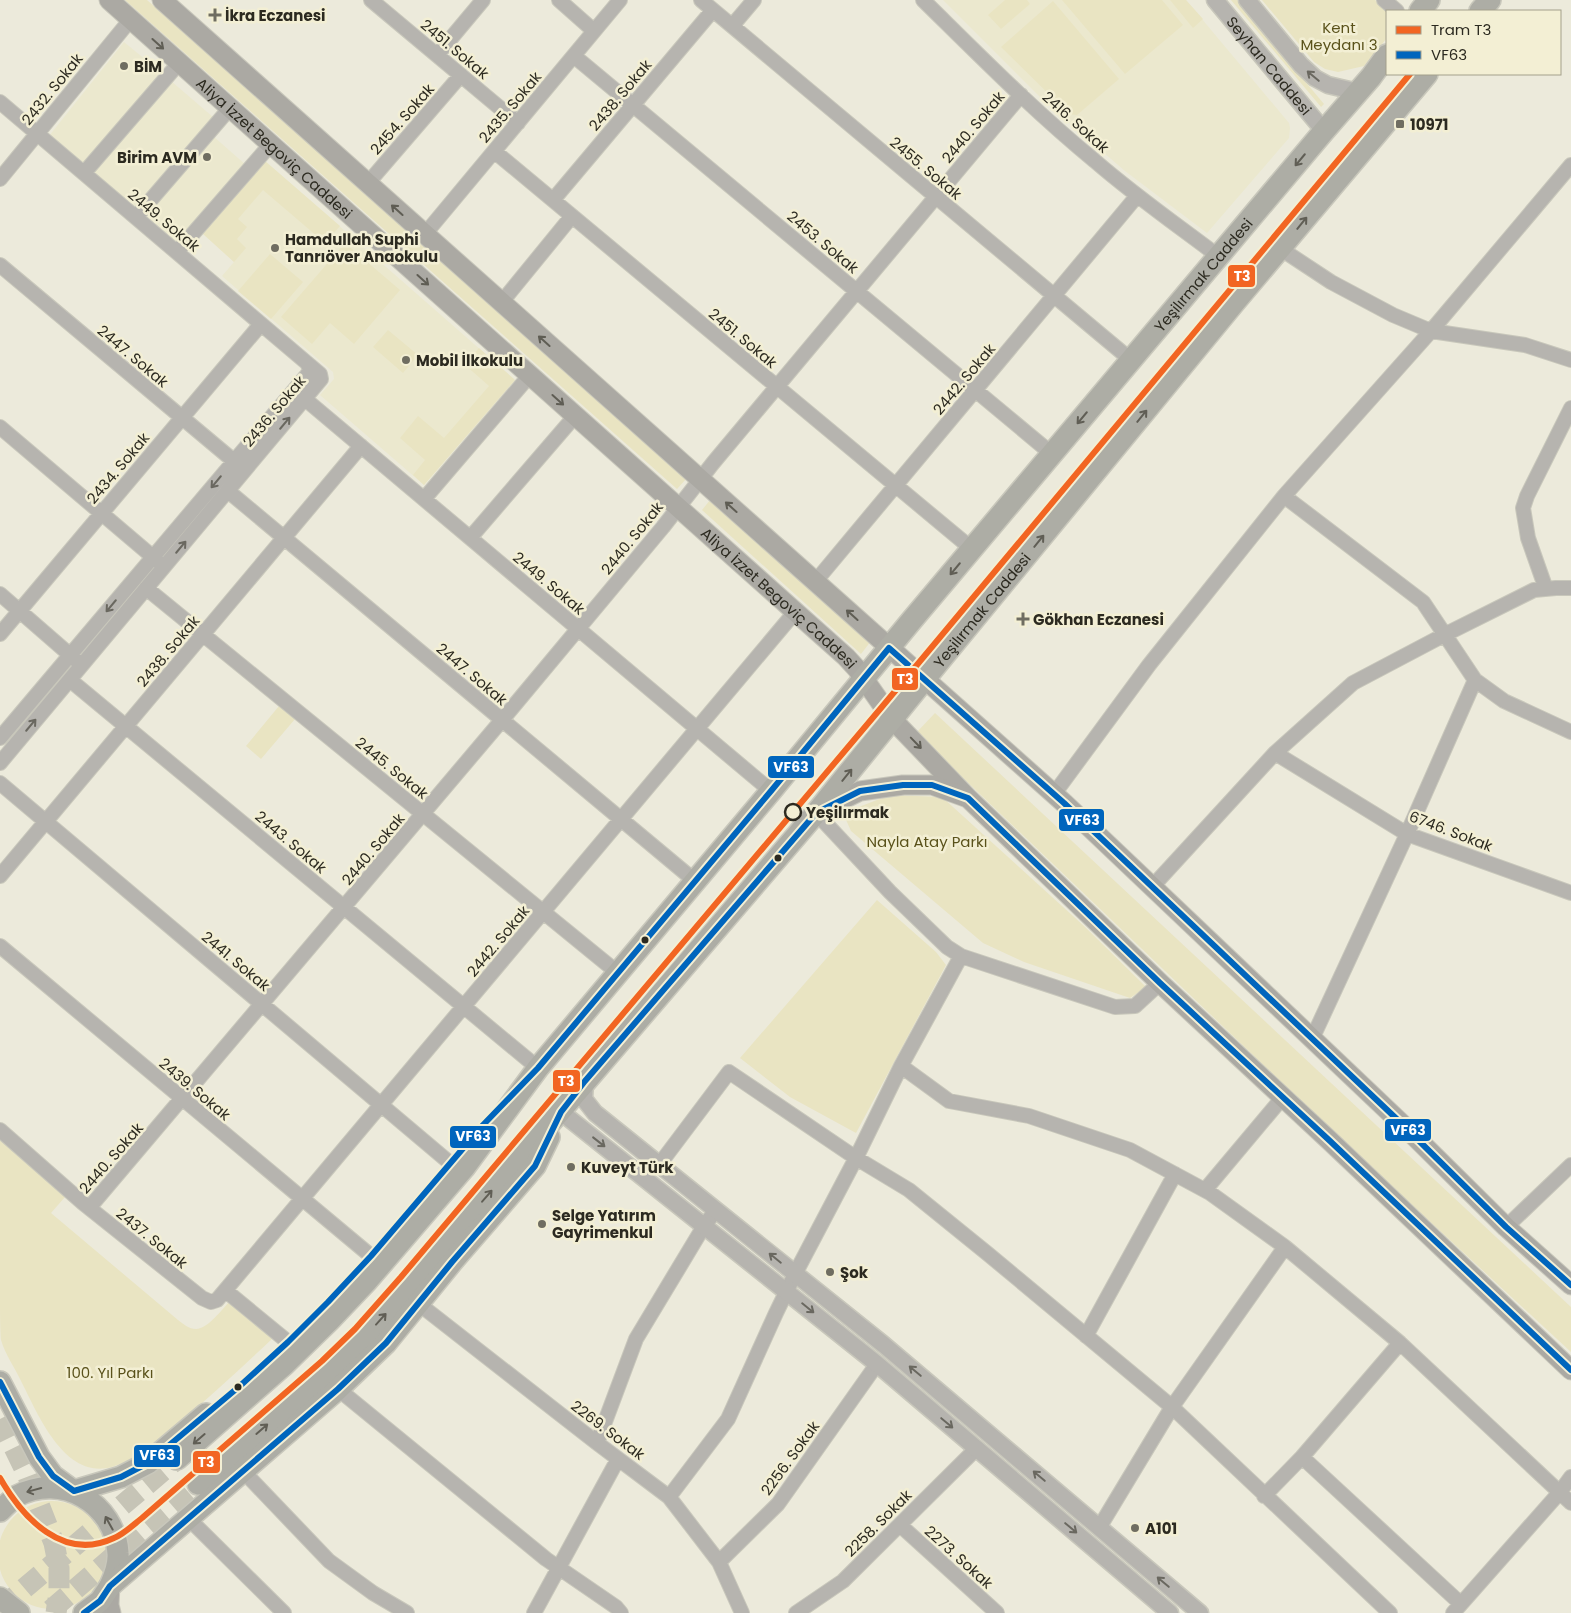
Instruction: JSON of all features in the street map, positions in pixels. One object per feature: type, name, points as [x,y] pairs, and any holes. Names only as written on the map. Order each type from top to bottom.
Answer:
[{"type":"main road","name":"Aliya İzzet Begoviç Caddesi","points":[[109,0],[846,658],[863,678],[892,719],[968,798],[1160,983],[1571,1370]]},
{"type":"main road","points":[[162,0],[1054,794],[1402,1124],[1506,1227],[1571,1285]]},
{"type":"main road","points":[[1421,10],[1429,0]]},
{"type":"main road","points":[[1481,10],[1490,0]]},
{"type":"main road","name":"Yeşilırmak Caddesi","points":[[538,1068],[1386,56]]},
{"type":"main road","name":"Yeşilırmak Caddesi","points":[[198,1484],[324,1376],[367,1334],[816,813],[1234,303],[1426,75]]},
{"type":"main road","points":[[816,813],[860,791],[903,785],[932,785],[968,798]]},
{"type":"main road","points":[[0,1511],[19,1495],[37,1489],[56,1487],[74,1491],[121,1477],[148,1463],[241,1385],[288,1342],[371,1256],[450,1163],[538,1068]]},
{"type":"main road","points":[[177,1459],[284,1364],[367,1282],[464,1168],[538,1068]]},
{"type":"main road","points":[[84,1613],[100,1600],[110,1586],[338,1389],[386,1343],[452,1262],[535,1166],[560,1112]]},
{"type":"main road","points":[[0,1382],[39,1457],[53,1476],[90,1500],[104,1513],[113,1528],[118,1554],[116,1570],[110,1586],[109,1605],[111,1613]]},
{"type":"main road","points":[[0,1598],[19,1613]]},
{"type":"street","name":"2451. Sokak","points":[[371,0],[518,123]]},
{"type":"street","points":[[436,55],[483,0]]},
{"type":"street","points":[[559,0],[594,31]]},
{"type":"street","name":"2435. Sokak","points":[[425,234],[620,0]]},
{"type":"street","name":"2455. Sokak","points":[[701,0],[1131,360]]},
{"type":"street","points":[[732,26],[754,0]]},
{"type":"street","name":"2416. Sokak","points":[[923,0],[1021,95],[1094,161],[1137,196],[1218,256]]},
{"type":"street","name":"Seyhan Caddesi","points":[[1215,0],[1324,130]]},
{"type":"street","name":"Seyhan Caddesi","points":[[1247,0],[1315,78],[1328,86],[1358,92]]},
{"type":"street","points":[[1384,0],[1396,10]]},
{"type":"street","name":"2438. Sokak","points":[[553,200],[713,10]]},
{"type":"street","name":"2432. Sokak","points":[[0,179],[131,19]]},
{"type":"street","name":"2453. Sokak","points":[[574,56],[1052,454]]},
{"type":"street","points":[[84,174],[179,63]]},
{"type":"street","name":"2454. Sokak","points":[[368,184],[460,75]]},
{"type":"street","name":"2440. Sokak","points":[[89,1208],[502,720],[1021,95]]},
{"type":"street","name":"2449. Sokak","points":[[0,102],[261,324],[310,370]]},
{"type":"street","points":[[136,217],[230,108]]},
{"type":"street","points":[[177,252],[271,144]]},
{"type":"street","name":"2451. Sokak","points":[[494,151],[972,549]]},
{"type":"street","points":[[1054,794],[1149,665],[1284,496],[1568,173]]},
{"type":"street","name":"2442. Sokak","points":[[815,582],[1137,196]]},
{"type":"street","points":[[501,303],[572,216]]},
{"type":"street","points":[[1281,249],[1331,282],[1393,315],[1431,331],[1525,345],[1571,360]]},
{"type":"street","name":"2447. Sokak","points":[[0,265],[245,471]]},
{"type":"street","name":"2434. Sokak","points":[[0,634],[261,324]]},
{"type":"street","name":"2436. Sokak","points":[[0,738],[310,370],[321,376],[321,380],[0,763]]},
{"type":"street","points":[[424,499],[530,375]]},
{"type":"street","name":"2449. Sokak","points":[[305,399],[771,791]]},
{"type":"street","points":[[1546,589],[1528,538],[1523,508],[1535,479],[1571,408]]},
{"type":"street","points":[[470,538],[575,416]]},
{"type":"street","points":[[0,427],[164,567]]},
{"type":"street","name":"2438. Sokak","points":[[0,876],[361,446]]},
{"type":"street","name":"2447. Sokak","points":[[228,492],[695,881]]},
{"type":"street","points":[[1284,496],[1423,602],[1475,680],[1504,702],[1571,732]]},
{"type":"street","name":"2445. Sokak","points":[[146,588],[618,973]]},
{"type":"street","points":[[1152,887],[1275,753],[1353,683],[1534,590],[1571,588]]},
{"type":"street","points":[[0,594],[82,665]]},
{"type":"street","name":"2442. Sokak","points":[[226,1290],[795,612]]},
{"type":"street","name":"2443. Sokak","points":[[70,680],[538,1068]]},
{"type":"street","points":[[1312,1039],[1407,834],[1475,680]]},
{"type":"street","name":"6746. Sokak","points":[[1275,753],[1407,834],[1571,893]]},
{"type":"street","name":"2441. Sokak","points":[[0,783],[450,1163]]},
{"type":"street","points":[[816,813],[890,892],[947,947],[961,956],[1115,1007],[1135,1006],[1160,983]]},
{"type":"street","name":"2439. Sokak","points":[[0,946],[371,1256]]},
{"type":"street","points":[[668,1497],[728,1420],[795,1274],[856,1158],[901,1066],[961,956]]},
{"type":"street","points":[[901,1066],[950,1101],[1029,1116],[1130,1150],[1205,1190],[1284,1247],[1400,1343],[1571,1502]]},
{"type":"street","points":[[659,1164],[729,1072],[856,1158],[909,1190],[988,1254],[1172,1407],[1264,1496],[1390,1613]]},
{"type":"street","points":[[585,1081],[584,1099],[595,1113],[884,1345],[1200,1613]]},
{"type":"street","points":[[1205,1190],[1283,1098]]},
{"type":"street","points":[[560,1112],[877,1364],[1170,1613]]},
{"type":"street","name":"2437. Sokak","points":[[0,1130],[89,1208],[202,1298],[211,1302],[217,1300],[226,1290]]},
{"type":"street","points":[[1506,1227],[1571,1164]]},
{"type":"street","points":[[1086,1336],[1175,1174]]},
{"type":"street","points":[[597,1443],[636,1338],[704,1226],[716,1210]]},
{"type":"street","points":[[1099,1528],[1172,1407],[1284,1247]]},
{"type":"street","points":[[226,1290],[288,1342]]},
{"type":"street","name":"2269. Sokak","points":[[419,1304],[668,1497],[718,1562],[742,1613]]},
{"type":"street","points":[[1264,1496],[1302,1456],[1400,1343]]},
{"type":"street","name":"2256. Sokak","points":[[718,1562],[778,1504],[877,1364]]},
{"type":"street","points":[[338,1389],[546,1559],[616,1607],[621,1613]]},
{"type":"street","name":"2258. Sokak","points":[[796,1613],[843,1581],[976,1448]]},
{"type":"street","points":[[1302,1456],[1457,1609],[1560,1492],[1571,1476]]},
{"type":"street","points":[[534,1613],[618,1459]]},
{"type":"street","points":[[243,1471],[329,1561],[373,1593],[407,1613]]},
{"type":"street","points":[[189,1519],[284,1613]]},
{"type":"street","name":"2273. Sokak","points":[[900,1524],[997,1613]]},
{"type":"shaded area","points":[[943,0],[1186,0],[1289,123],[1289,138],[1207,233],[1125,171],[1075,128],[1039,96]]},
{"type":"shaded area","points":[[124,42],[163,74],[83,165],[49,136]]},
{"type":"shaded area","points":[[171,81],[213,117],[135,209],[93,173]]},
{"type":"shaded area","points":[[213,136],[246,165],[176,246],[142,217]]},
{"type":"shaded area","name":"Mobil İlkokulu","points":[[265,161],[515,380],[424,485],[320,395],[334,379],[333,372],[222,276],[234,262],[202,233]]},
{"type":"green space","points":[[125,0],[147,0],[686,479],[677,489]]},
{"type":"green space","points":[[1005,0],[1027,0],[1030,4],[1001,29],[988,15]]},
{"type":"green space","points":[[1062,0],[1162,0],[1183,25],[1125,74]]},
{"type":"green space","points":[[1170,0],[1186,0],[1203,19],[1193,28]]},
{"type":"green space","points":[[1231,0],[1237,0],[1324,104],[1321,107]]},
{"type":"green space","name":"Kent Meydanı 3","points":[[1262,0],[1375,0],[1388,10],[1386,10],[1386,39],[1364,66],[1338,72],[1325,69],[1314,62]]},
{"type":"green space","points":[[1053,1],[1119,79],[1077,115],[1069,114],[1001,47]]},
{"type":"green space","points":[[265,161],[340,226],[325,243],[263,190],[238,219],[247,227],[237,239],[246,248],[234,262],[202,233]]},
{"type":"green space","points":[[345,243],[400,290],[354,344],[330,323],[312,344],[281,317]]},
{"type":"green space","points":[[270,254],[303,282],[271,319],[238,291]]},
{"type":"green space","points":[[388,330],[418,355],[403,373],[373,347]]},
{"type":"green space","points":[[479,348],[515,380],[424,485],[413,475],[425,460],[400,438],[418,416],[444,438],[489,386],[464,364]]},
{"type":"green space","points":[[710,500],[871,641],[861,654],[702,510]]},
{"type":"green space","points":[[279,706],[295,719],[261,759],[246,746]]},
{"type":"green space","points":[[935,713],[1571,1307],[1571,1352],[1345,1143],[916,733]]},
{"type":"green space","name":"Nayla Atay Parkı","points":[[890,795],[942,797],[1084,926],[1146,987],[1130,998],[1024,962],[983,943],[851,831],[843,813]]},
{"type":"green space","points":[[877,900],[936,952],[946,965],[856,1133],[790,1097],[740,1058]]},
{"type":"green space","name":"100. Yıl Parkı","points":[[0,1140],[65,1197],[51,1213],[186,1326],[196,1329],[205,1326],[231,1300],[273,1338],[162,1437],[147,1449],[121,1464],[112,1467],[95,1468],[80,1464],[67,1454],[45,1426],[1,1340]]},
{"type":"green space","points":[[41,1502],[63,1502],[82,1510],[97,1525],[105,1544],[105,1566],[97,1585],[82,1600],[63,1608],[41,1608],[22,1600],[7,1585],[-1,1566],[-1,1544],[7,1525],[22,1510]]},
{"type":"tunnel","points":[[0,1419],[27,1474],[54,1543],[59,1568],[59,1593],[56,1613]]},
{"type":"tunnel","points":[[0,1609],[177,1459]]},
{"type":"tunnel","points":[[51,1610],[198,1484]]},
{"type":"tram line","name":"T3","points":[[0,1478],[20,1508],[46,1532],[62,1540],[78,1544],[95,1544],[114,1538],[125,1532],[142,1518],[322,1361],[355,1329],[881,708],[1409,75]]},
{"type":"transit line","name":"VF63","points":[[0,1382],[39,1457],[53,1476],[74,1491],[121,1477],[148,1463],[241,1385],[288,1342],[371,1256],[483,1125],[538,1068],[889,648],[1064,803],[1402,1124],[1506,1227],[1571,1285]]},
{"type":"transit line","name":"VF63","points":[[84,1613],[100,1601],[110,1586],[338,1389],[386,1343],[452,1262],[535,1166],[561,1112],[585,1081],[816,813],[860,791],[903,785],[932,785],[968,798],[1160,983],[1330,1141],[1571,1370]]},
{"type":"place","name":"İkra Eczanesi","points":[[215,15]]},
{"type":"place","name":"BİM","points":[[124,66]]},
{"type":"place","name":"10971","points":[[1400,124]]},
{"type":"place","name":"Birim AVM","points":[[207,157]]},
{"type":"place","name":"Hamdullah Suphi Tanrıöver Anaokulu","points":[[275,248]]},
{"type":"place","name":"Mobil İlkokulu","points":[[406,360]]},
{"type":"place","name":"Gökhan Eczanesi","points":[[1023,619]]},
{"type":"place","name":"Yeşilırmak","points":[[793,812]]},
{"type":"place","name":"Kuveyt Türk","points":[[571,1167]]},
{"type":"place","name":"Selge Yatırım Gayrimenkul","points":[[542,1224]]},
{"type":"place","name":"Şok","points":[[830,1272]]},
{"type":"place","name":"A101","points":[[1135,1528]]}]
